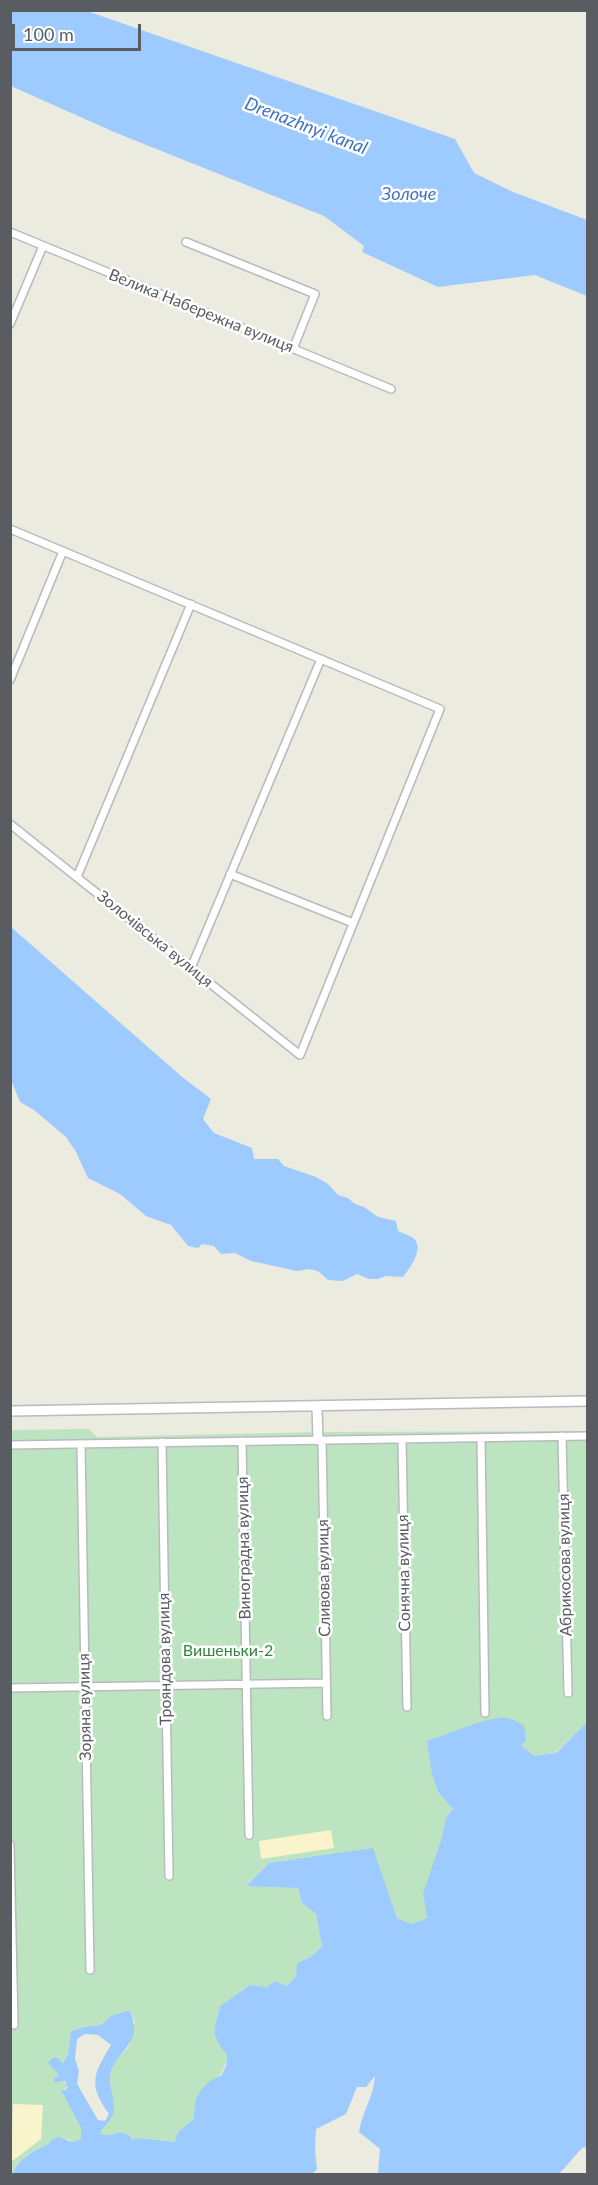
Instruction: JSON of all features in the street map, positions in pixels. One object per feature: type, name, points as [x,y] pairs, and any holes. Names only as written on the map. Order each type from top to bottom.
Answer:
[{"type":"street","name":"Велика Набережна вулиця","points":[[10,232],[391,389]]},
{"type":"street","points":[[186,242],[315,294],[293,349]]},
{"type":"street","points":[[10,324],[43,246]]},
{"type":"street","points":[[10,529],[440,709],[353,923],[230,874]]},
{"type":"street","points":[[10,680],[63,551]]},
{"type":"street","points":[[77,877],[191,604]]},
{"type":"street","points":[[191,968],[321,659]]},
{"type":"street","name":"Золочівська вулиця","points":[[10,824],[300,1055],[353,923]]},
{"type":"street","points":[[10,1411],[588,1401]]},
{"type":"street","points":[[317,1407],[320,1440]]},
{"type":"street","name":"Абрикосова вулиця","points":[[562,1436],[568,1693]]},
{"type":"street","points":[[10,1445],[588,1436]]},
{"type":"street","points":[[481,1437],[485,1713]]},
{"type":"street","name":"Сонячна вулиця","points":[[402,1439],[407,1707]]},
{"type":"street","name":"Сливова вулиця","points":[[320,1440],[327,1716]]},
{"type":"street","name":"Виноградна вулиця","points":[[242,1441],[249,1835]]},
{"type":"street","name":"Трояндова вулиця","points":[[162,1443],[169,1876]]},
{"type":"street","name":"Зоряна вулиця","points":[[81,1444],[90,1970]]},
{"type":"street","points":[[10,1688],[326,1683]]},
{"type":"street","points":[[10,1845],[14,2025]]},
{"type":"green space","name":"Вишеньки-2","points":[[89,1429],[97,1437],[318,1432],[588,1431],[587,1722],[555,1753],[534,1756],[521,1745],[432,1774],[438,1792],[453,1809],[446,1818],[423,1893],[427,1918],[411,1924],[397,1918],[372,1849],[269,1863],[246,1885],[298,1888],[302,1903],[316,1914],[322,1946],[312,1956],[297,1963],[296,1976],[287,1986],[275,1981],[267,1987],[250,1985],[220,2006],[214,2032],[217,2042],[227,2055],[226,2062],[216,2081],[195,2102],[194,2119],[178,2132],[176,2142],[139,2138],[132,2140],[130,2136],[120,2132],[112,2135],[100,2134],[113,2114],[110,2075],[116,2061],[129,2046],[135,2022],[128,2010],[111,2016],[101,2025],[71,2031],[68,2055],[63,2063],[56,2057],[52,2058],[49,2063],[60,2075],[57,2078],[67,2084],[68,2087],[62,2090],[81,2128],[81,2139],[73,2142],[68,2139],[51,2143],[35,2150],[21,2160],[13,2174],[10,2174],[10,1430]]},
{"type":"sand","points":[[331,1830],[334,1848],[261,1859],[259,1841]]},
{"type":"sand","points":[[13,2104],[43,2105],[41,2139],[11,2162]]},
{"type":"water","name":"Золоче","points":[[11,11],[87,11],[455,139],[474,173],[513,192],[587,220],[587,296],[535,275],[438,287],[362,252],[364,246],[324,216],[114,132],[11,86]]},
{"type":"water","points":[[11,927],[181,1076],[211,1099],[203,1119],[214,1133],[252,1148],[254,1159],[278,1159],[284,1166],[316,1177],[328,1184],[338,1195],[348,1198],[378,1217],[396,1221],[398,1231],[412,1237],[417,1246],[415,1257],[403,1277],[386,1276],[369,1279],[357,1274],[343,1281],[328,1280],[318,1271],[309,1269],[297,1271],[251,1261],[235,1253],[221,1254],[214,1246],[202,1244],[198,1248],[188,1246],[171,1225],[146,1216],[120,1194],[88,1178],[66,1137],[34,1110],[20,1102],[11,1080]]},
{"type":"water","points":[[502,1717],[524,1726],[526,1740],[521,1745],[534,1756],[556,1753],[587,1722],[587,2147],[582,2148],[559,2174],[378,2174],[380,2149],[359,2132],[375,2076],[366,2087],[357,2087],[346,2114],[316,2129],[317,2169],[312,2174],[13,2174],[22,2159],[49,2144],[51,2140],[58,2137],[73,2142],[81,2139],[81,2128],[61,2090],[68,2087],[65,2081],[54,2082],[59,2075],[48,2063],[56,2057],[63,2063],[68,2055],[71,2031],[101,2025],[111,2016],[129,2010],[134,2030],[129,2044],[111,2072],[110,2082],[114,2109],[100,2134],[112,2135],[120,2132],[130,2136],[132,2140],[139,2138],[175,2142],[178,2132],[194,2119],[198,2095],[208,2083],[221,2076],[226,2066],[227,2055],[217,2042],[214,2032],[220,2006],[250,1985],[267,1987],[275,1981],[287,1986],[296,1976],[297,1963],[312,1956],[322,1946],[316,1914],[302,1903],[298,1888],[246,1886],[269,1863],[373,1848],[397,1918],[411,1924],[427,1918],[423,1893],[446,1818],[453,1809],[438,1792],[432,1774],[427,1741],[480,1722]],"holes":[[[85,2034],[98,2035],[111,2045],[100,2064],[95,2080],[98,2095],[109,2114],[105,2121],[98,2120],[77,2084],[79,2071],[75,2059],[77,2039]]]},
{"type":"water label","name":"Drenazhnyi kanal","points":[[306,126]]}]
